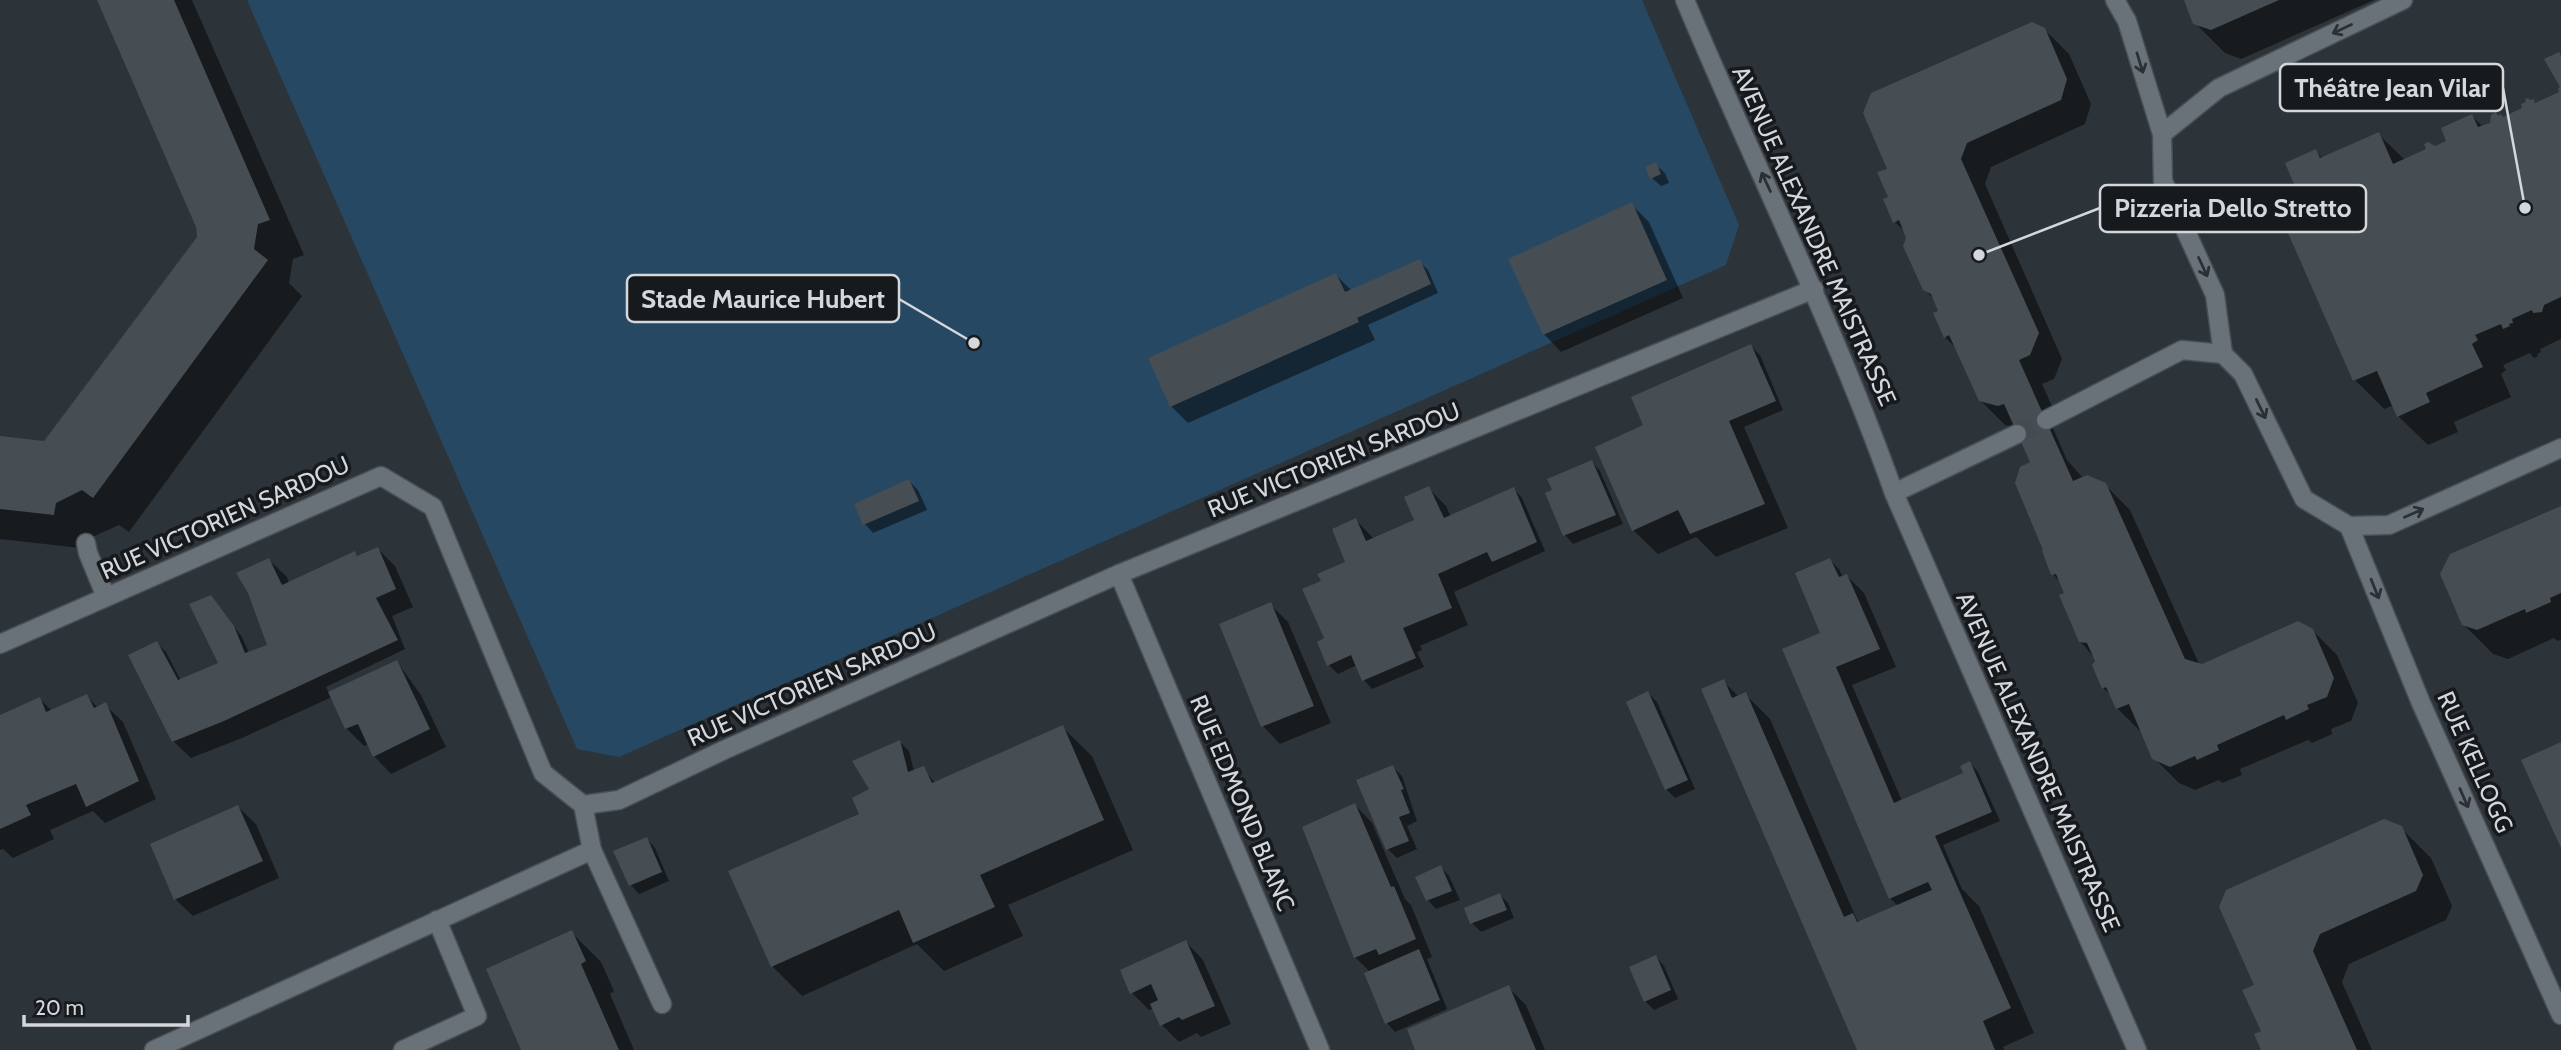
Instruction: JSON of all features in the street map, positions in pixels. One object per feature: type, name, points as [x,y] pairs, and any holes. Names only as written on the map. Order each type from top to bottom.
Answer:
[{"type":"street","name":"AVENUE ALEXANDRE MAISTRASSE","points":[[1685,0],[1719,82],[1814,289],[1894,493],[2137,1050]]},
{"type":"street","points":[[2115,0],[2127,21],[2162,134],[2163,181],[2215,295],[2223,354],[2243,374],[2304,499],[2349,526],[2389,525],[2561,448]]},
{"type":"street","points":[[2162,134],[2219,88],[2403,0]]},
{"type":"street","name":"RUE VICTORIEN SARDOU","points":[[0,643],[381,476],[433,507],[542,773],[583,805],[619,800],[724,750],[1119,574],[1814,289]]},
{"type":"street","points":[[2046,420],[2182,350],[2223,354]]},
{"type":"street","points":[[1894,493],[2017,434]]},
{"type":"street","name":"RUE KELLOGG","points":[[2349,526],[2421,703],[2561,1015]]},
{"type":"street","points":[[86,543],[106,597]]},
{"type":"street","name":"RUE EDMOND BLANC","points":[[1119,574],[1320,1050]]},
{"type":"street","points":[[583,805],[592,850],[662,1004]]},
{"type":"street","points":[[154,1050],[592,850]]},
{"type":"street","points":[[403,1050],[477,1016],[437,920]]},
{"type":"shaded area","points":[[247,0],[1642,0],[1739,225],[1726,265],[619,757],[577,749]]},
{"type":"building","points":[[97,0],[174,0],[270,220],[258,224],[254,249],[268,260],[93,498],[82,490],[56,503],[54,515],[0,509],[0,436],[44,441],[197,237],[196,227]]},
{"type":"building","points":[[2184,0],[2279,0],[2211,30],[2193,24]]},
{"type":"building","points":[[2032,22],[2045,28],[2067,79],[2061,100],[1967,143],[1961,159],[2039,333],[2030,355],[2019,360],[2073,481],[2087,475],[2106,483],[2185,659],[2202,664],[2298,621],[2313,629],[2334,678],[2327,697],[2307,705],[2309,709],[2286,720],[2284,715],[2217,745],[2219,750],[2197,760],[2195,756],[2170,767],[2152,759],[2129,704],[2116,709],[2106,687],[2102,689],[2087,643],[2079,642],[2059,595],[2064,593],[2056,574],[2051,575],[2015,483],[2020,467],[2030,462],[2004,404],[1998,406],[1979,401],[1949,335],[1944,338],[1933,313],[1938,311],[1931,294],[1923,290],[1903,246],[1906,238],[1899,220],[1893,223],[1883,199],[1888,197],[1877,172],[1887,169],[1863,113],[1871,93]]},
{"type":"building","points":[[2559,52],[2561,56],[2561,297],[2544,305],[2542,312],[2533,313],[2532,310],[2512,319],[2510,326],[2503,329],[2501,324],[2475,335],[2478,340],[2472,344],[2483,367],[2426,393],[2430,402],[2397,417],[2377,371],[2353,381],[2281,217],[2304,208],[2285,163],[2316,149],[2320,158],[2379,132],[2393,164],[2426,149],[2424,144],[2428,142],[2435,146],[2446,141],[2441,128],[2472,114],[2478,127],[2490,123],[2491,115],[2496,112],[2503,117],[2522,108],[2521,104],[2526,102],[2525,99],[2534,99],[2535,103],[2559,92],[2560,87],[2544,59]]},
{"type":"building","points":[[1656,162],[1661,174],[1650,179],[1645,167]]},
{"type":"building","points":[[1632,202],[1667,280],[1543,335],[1508,259]]},
{"type":"building","points":[[1420,259],[1431,284],[1357,318],[1359,322],[1170,407],[1148,358],[1336,273],[1345,292]]},
{"type":"building","points":[[1751,344],[1776,401],[1729,421],[1765,504],[1690,534],[1678,510],[1632,531],[1595,447],[1643,425],[1631,397]]},
{"type":"building","points":[[1592,460],[1616,515],[1563,536],[1545,493],[1552,490],[1547,479]]},
{"type":"building","points":[[909,479],[919,501],[863,525],[854,504]]},
{"type":"building","points":[[1429,486],[1444,518],[1514,487],[1537,542],[1492,562],[1487,552],[1438,574],[1452,608],[1403,628],[1416,658],[1362,681],[1351,655],[1327,666],[1317,642],[1324,638],[1302,589],[1321,581],[1317,574],[1345,562],[1332,529],[1356,518],[1366,541],[1414,520],[1404,497]]},
{"type":"building","points":[[2561,506],[2561,593],[2550,598],[2551,602],[2526,613],[2525,609],[2477,630],[2462,625],[2440,574],[2450,554]]},
{"type":"building","points":[[378,547],[396,589],[376,598],[398,640],[224,721],[172,742],[128,655],[157,641],[178,680],[218,663],[189,604],[211,595],[234,626],[245,653],[267,645],[248,593],[236,573],[269,558],[282,585],[355,551],[357,556]]},
{"type":"building","points":[[1830,558],[1839,577],[1847,574],[1880,649],[1836,667],[1894,803],[1963,773],[1960,766],[1970,761],[1992,812],[1935,836],[2011,1008],[1983,1021],[1995,1050],[1857,1050],[1701,689],[1724,679],[1732,698],[1746,692],[1844,917],[1853,913],[1857,922],[1932,890],[1928,882],[1889,899],[1782,649],[1820,633],[1795,573]]},
{"type":"building","points":[[1271,602],[1314,706],[1261,727],[1219,624]]},
{"type":"building","points":[[397,660],[430,729],[373,757],[358,724],[345,729],[328,692]]},
{"type":"building","points":[[1648,691],[1688,780],[1665,790],[1626,702]]},
{"type":"building","points":[[87,694],[94,708],[106,702],[139,781],[86,807],[76,784],[26,805],[31,815],[0,829],[0,715],[40,697],[46,712]]},
{"type":"building","points":[[1063,725],[1104,820],[980,875],[995,907],[913,943],[899,910],[771,967],[728,871],[859,814],[852,798],[869,789],[852,761],[900,740],[908,772],[924,766],[932,783]]},
{"type":"building","points":[[2561,742],[2561,848],[2521,760]]},
{"type":"building","points":[[1393,765],[1404,789],[1401,790],[1410,813],[1399,817],[1409,841],[1386,850],[1356,780]]},
{"type":"building","points":[[1355,803],[1416,939],[1379,955],[1376,949],[1354,958],[1302,827]]},
{"type":"building","points":[[238,805],[263,861],[174,900],[150,844]]},
{"type":"building","points":[[2384,819],[2402,826],[2423,875],[2416,891],[2320,934],[2313,951],[2357,1050],[2261,1050],[2254,1034],[2261,1031],[2242,990],[2254,985],[2219,907],[2226,890]]},
{"type":"building","points":[[647,837],[662,872],[629,886],[613,851]]},
{"type":"building","points":[[1441,865],[1452,891],[1426,901],[1415,877]]},
{"type":"building","points":[[1500,893],[1507,910],[1470,924],[1464,908]]},
{"type":"building","points":[[572,930],[586,961],[581,964],[619,1050],[521,1050],[486,969]]},
{"type":"building","points":[[1186,940],[1215,1006],[1160,1026],[1150,1004],[1158,1000],[1151,984],[1130,994],[1120,970]]},
{"type":"building","points":[[1419,949],[1440,1000],[1385,1024],[1364,973]]},
{"type":"building","points":[[1656,955],[1671,990],[1644,1002],[1629,967]]},
{"type":"building","points":[[1509,985],[1536,1050],[1415,1050],[1407,1029]]},
{"type":"tunnel","points":[[2017,434],[2046,420]]},
{"type":"place","name":"Théâtre Jean Vilar","points":[[2525,208]]},
{"type":"place","name":"Pizzeria Dello Stretto","points":[[1979,255]]},
{"type":"place","name":"Stade Maurice Hubert","points":[[974,343]]}]
